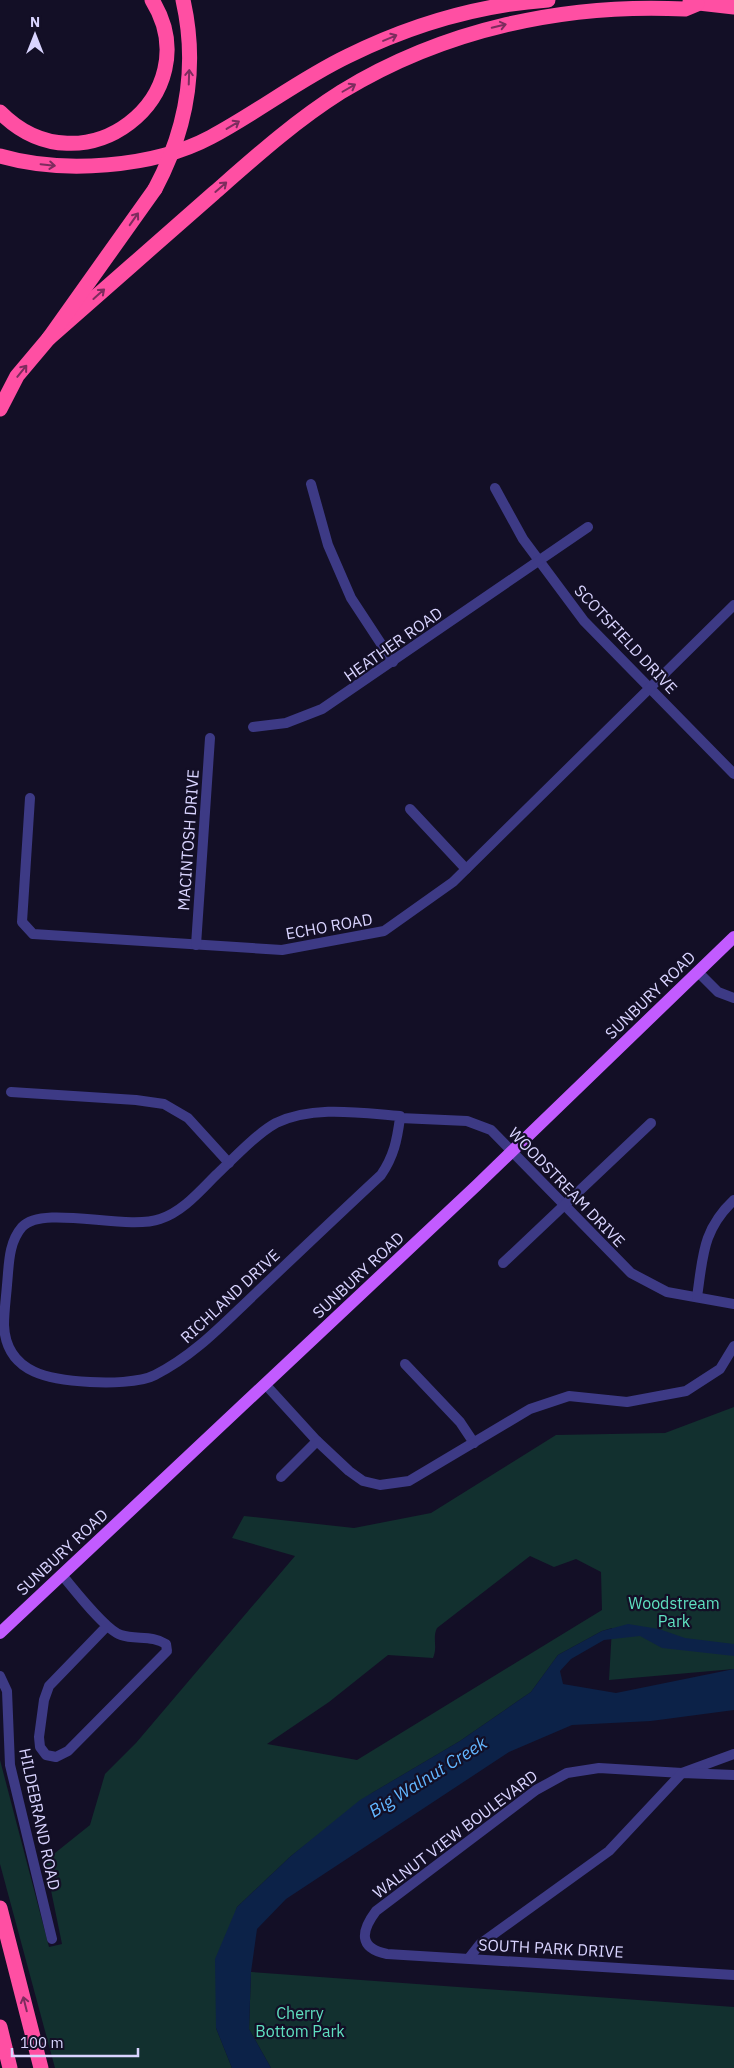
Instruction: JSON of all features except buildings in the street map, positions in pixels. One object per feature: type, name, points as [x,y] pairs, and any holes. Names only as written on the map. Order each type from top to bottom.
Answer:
[{"type":"highway","points":[[0,112],[28,134],[58,144],[84,143],[105,138],[134,120],[153,98],[164,67],[166,54],[164,35],[152,0]]},
{"type":"highway","points":[[0,409],[17,376],[50,338],[155,189],[177,142],[188,92],[189,38],[183,0]]},
{"type":"highway","points":[[0,156],[54,166],[90,166],[132,162],[173,151],[209,138],[348,56],[413,29],[480,10],[548,0]]},
{"type":"highway","points":[[673,0],[734,8]]},
{"type":"highway","points":[[50,338],[284,132],[341,92],[382,70],[445,42],[530,19],[599,9],[685,9],[697,4]]},
{"type":"highway","points":[[0,1908],[41,2068]]},
{"type":"highway","points":[[0,2027],[10,2068]]},
{"type":"main road","name":"SUNBURY ROAD","points":[[0,1633],[265,1384],[734,937]]},
{"type":"street","points":[[311,484],[328,545],[351,598],[393,662]]},
{"type":"street","name":"SCOTSFIELD DRIVE","points":[[495,488],[523,539],[584,621],[734,774]]},
{"type":"street","name":"HEATHER ROAD","points":[[253,727],[286,723],[322,709],[588,527]]},
{"type":"street","name":"ECHO ROAD","points":[[30,798],[22,922],[32,934],[282,950],[384,931],[453,882],[734,605]]},
{"type":"street","name":"MACINTOSH DRIVE","points":[[196,945],[210,738]]},
{"type":"street","points":[[410,809],[466,869]]},
{"type":"street","points":[[698,972],[718,992],[734,998]]},
{"type":"street","points":[[11,1092],[136,1100],[164,1104],[188,1118],[229,1163]]},
{"type":"street","name":"WOODSTREAM DRIVE","points":[[23,1226],[36,1219],[50,1217],[132,1223],[160,1220],[184,1206],[265,1131],[277,1123],[325,1110],[400,1116],[400,1118],[467,1121],[491,1130],[631,1273],[667,1292],[734,1304]]},
{"type":"street","name":"RICHLAND DRIVE","points":[[23,1226],[14,1239],[10,1254],[4,1325],[6,1338],[18,1360],[36,1373],[54,1380],[107,1383],[152,1377],[192,1354],[381,1175],[392,1160],[397,1143],[400,1118]]},
{"type":"street","points":[[503,1263],[651,1123]]},
{"type":"street","points":[[696,1297],[706,1238],[724,1209],[734,1200]]},
{"type":"street","points":[[265,1384],[317,1441],[356,1476],[363,1481],[380,1485],[409,1481],[530,1409],[569,1396],[627,1402],[686,1391],[720,1369],[734,1346]]},
{"type":"street","points":[[405,1364],[460,1422],[474,1443]]},
{"type":"street","points":[[281,1477],[317,1441]]},
{"type":"street","points":[[62,1575],[107,1626],[118,1635],[162,1641],[166,1644],[167,1651],[68,1750],[56,1757],[46,1755],[40,1747],[39,1736],[46,1691],[54,1678],[107,1626]]},
{"type":"street","name":"HILDEBRAND ROAD","points":[[0,1676],[7,1691],[10,1765],[52,1940]]},
{"type":"street","name":"WALNUT VIEW BOULEVARD","points":[[368,1946],[365,1940],[367,1924],[376,1911],[536,1790],[567,1773],[600,1768],[682,1773],[734,1754]]},
{"type":"street","points":[[469,1958],[480,1944],[609,1851],[682,1773],[734,1775]]},
{"type":"street","name":"SOUTH PARK DRIVE","points":[[368,1946],[377,1952],[387,1954],[734,1975]]},
{"type":"green space","name":"Woodstream Park","points":[[734,1407],[734,1669],[609,1680],[612,1628],[602,1631],[558,1655],[531,1692],[460,1741],[372,1793],[291,1856],[237,1907],[216,2028],[232,2068],[55,2068],[0,1864],[0,1760],[49,1947],[62,1944],[45,1861],[90,1825],[105,1774],[136,1743],[295,1556],[232,1538],[244,1516],[354,1528],[431,1513],[556,1435],[665,1433]],"holes":[[[530,1556],[554,1567],[576,1559],[601,1572],[602,1610],[357,1760],[267,1744],[329,1702],[388,1655],[433,1658],[437,1628]]]},
{"type":"green space","name":"Cherry Bottom Park","points":[[251,1972],[734,2007],[734,2068],[271,2068],[249,2029]]},
{"type":"water","name":"Big Walnut Creek","points":[[628,1624],[659,1629],[685,1638],[734,1644],[734,1656],[662,1648],[640,1636],[604,1640],[571,1659],[560,1671],[563,1684],[616,1693],[734,1669],[734,1710],[651,1721],[572,1725],[509,1752],[286,1899],[257,1929],[251,1972],[249,2029],[271,2068],[232,2068],[216,2028],[215,1959],[237,1907],[291,1856],[360,1800],[460,1741],[531,1692],[558,1655],[602,1631]]}]
